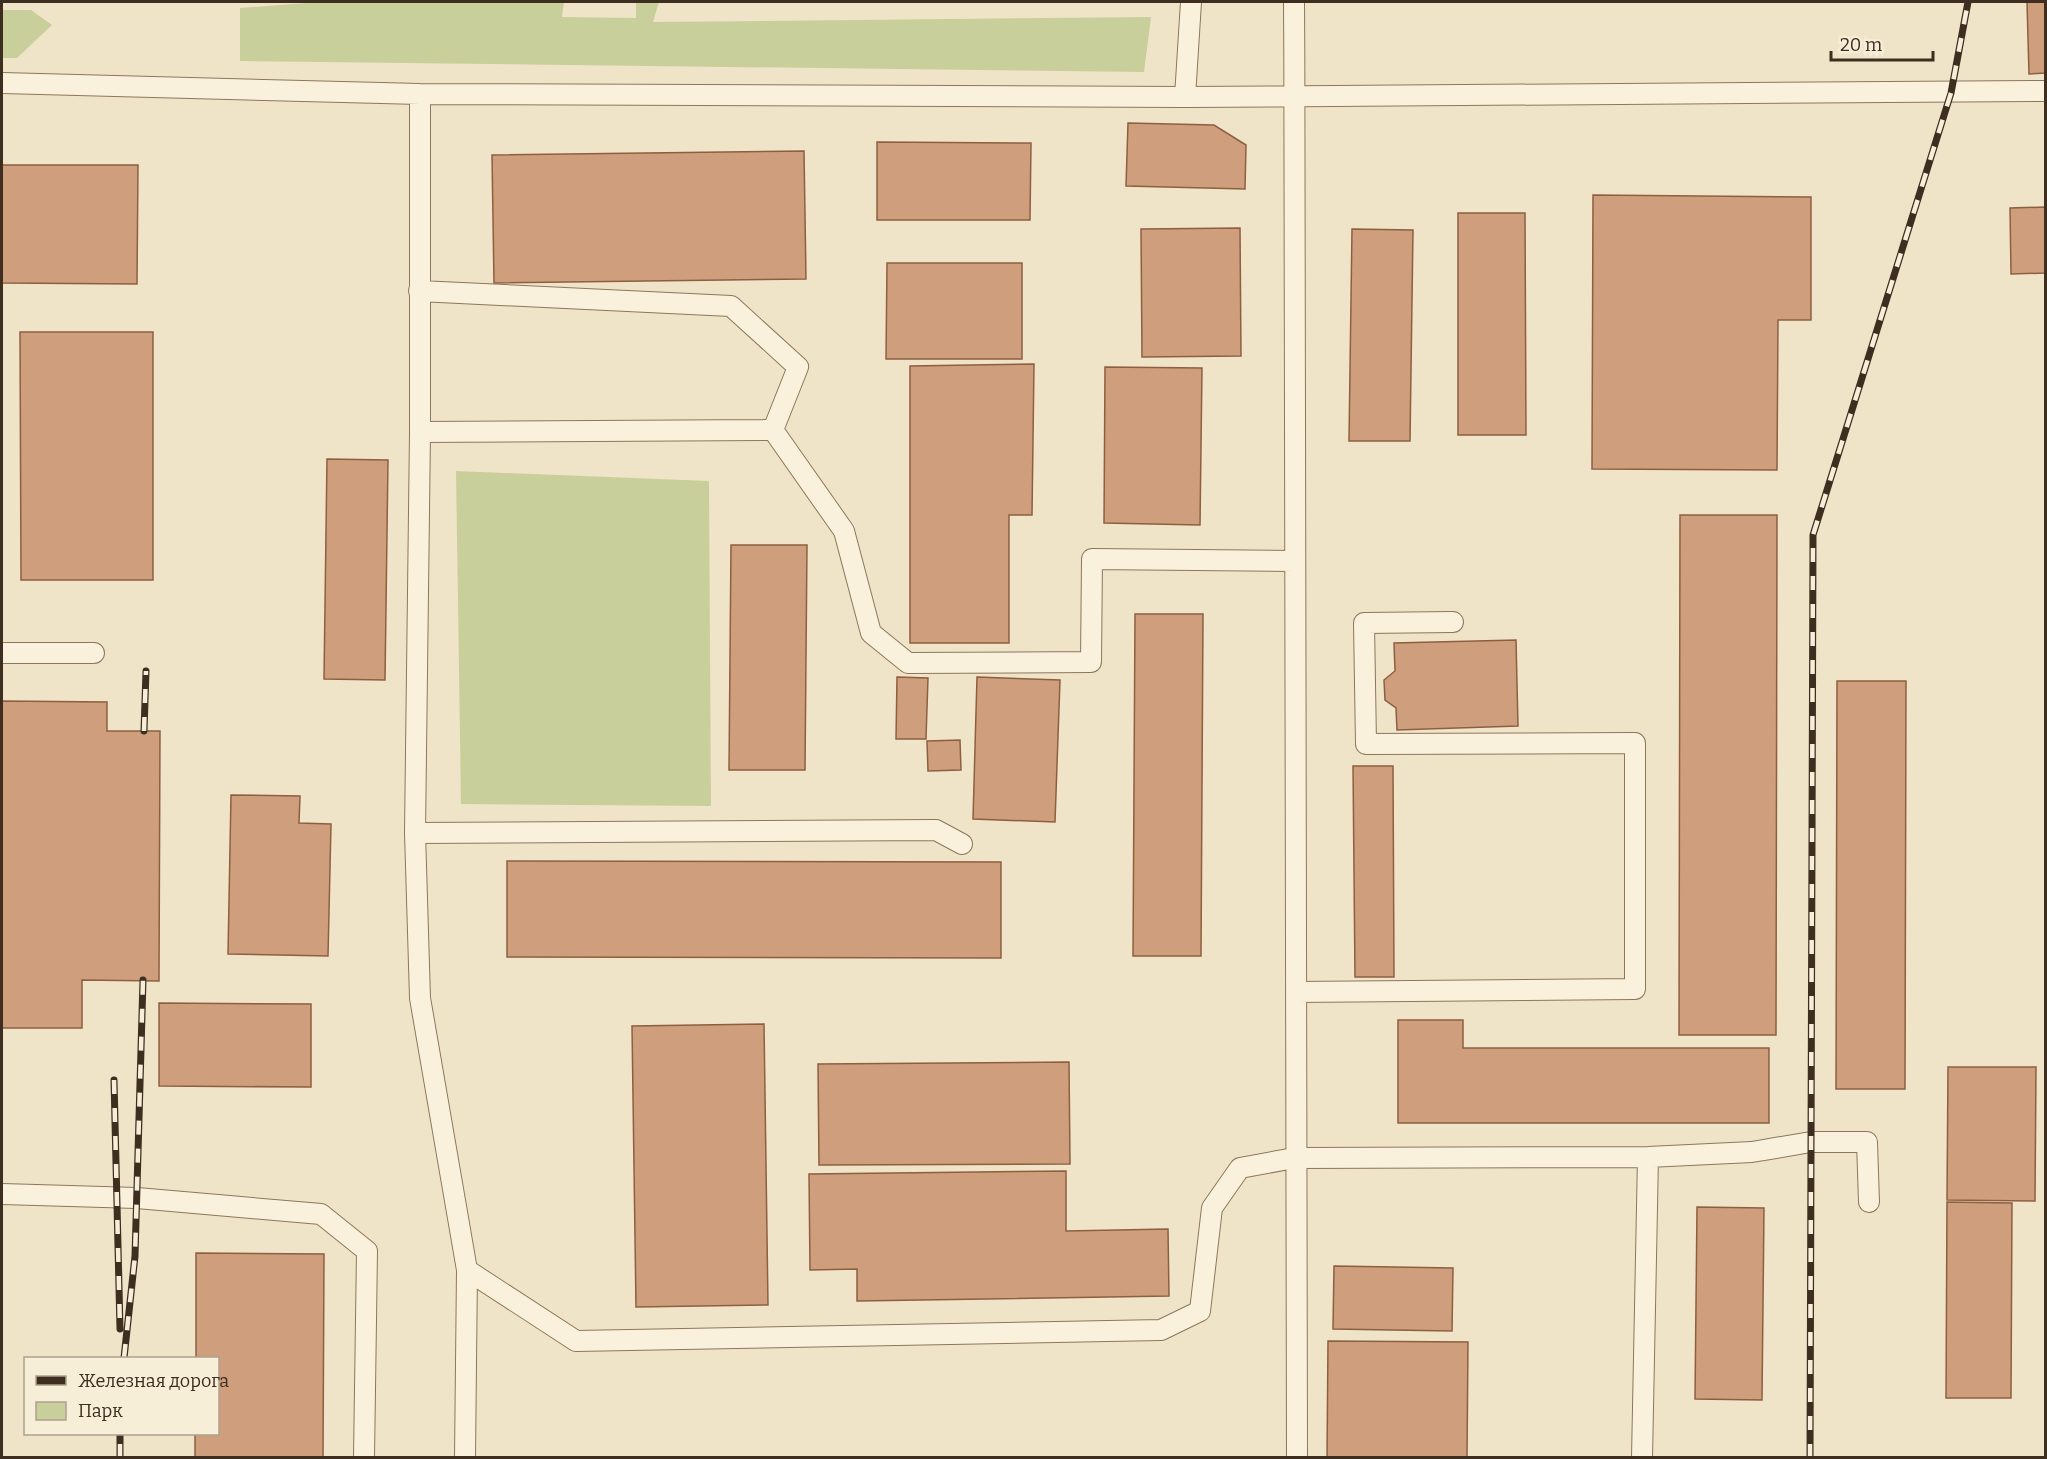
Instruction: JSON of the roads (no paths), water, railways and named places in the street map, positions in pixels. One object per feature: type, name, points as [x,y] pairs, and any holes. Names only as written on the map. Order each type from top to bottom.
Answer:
[{"type":"lane","points":[[1185,97],[1191,2]]},
{"type":"lane","points":[[1294,2],[1296,992],[1294,1158],[1297,1458]]},
{"type":"lane","points":[[2,83],[420,94],[1185,97],[2046,91]]},
{"type":"lane","points":[[420,94],[420,432],[415,833],[420,998],[467,1270],[465,1458]]},
{"type":"lane","points":[[419,291],[731,306],[798,367],[773,430]]},
{"type":"lane","points":[[773,430],[844,531],[871,633],[908,663],[1091,662],[1092,559],[1294,561]]},
{"type":"lane","points":[[420,432],[773,430]]},
{"type":"lane","points":[[1296,992],[1635,989],[1635,743],[1366,744],[1364,623],[1453,622]]},
{"type":"lane","points":[[2,652],[94,653]]},
{"type":"lane","points":[[415,833],[936,830],[962,844]]},
{"type":"lane","points":[[467,1270],[576,1341],[1161,1330],[1200,1311],[1212,1208],[1240,1167],[1294,1158],[1648,1156],[1752,1152],[1811,1142],[1867,1142],[1869,1202]]},
{"type":"lane","points":[[1642,1458],[1648,1156]]},
{"type":"lane","points":[[2,1194],[137,1198],[321,1214],[367,1251],[364,1458]]},
{"type":"railway","points":[[1810,1458],[1813,535],[1951,93],[1968,2]]},
{"type":"railway","points":[[144,731],[146,671]]},
{"type":"railway","points":[[124,1357],[135,1256],[143,980]]},
{"type":"railway","points":[[114,1080],[120,1329]]},
{"type":"railway","points":[[120,1435],[120,1458]]}]
